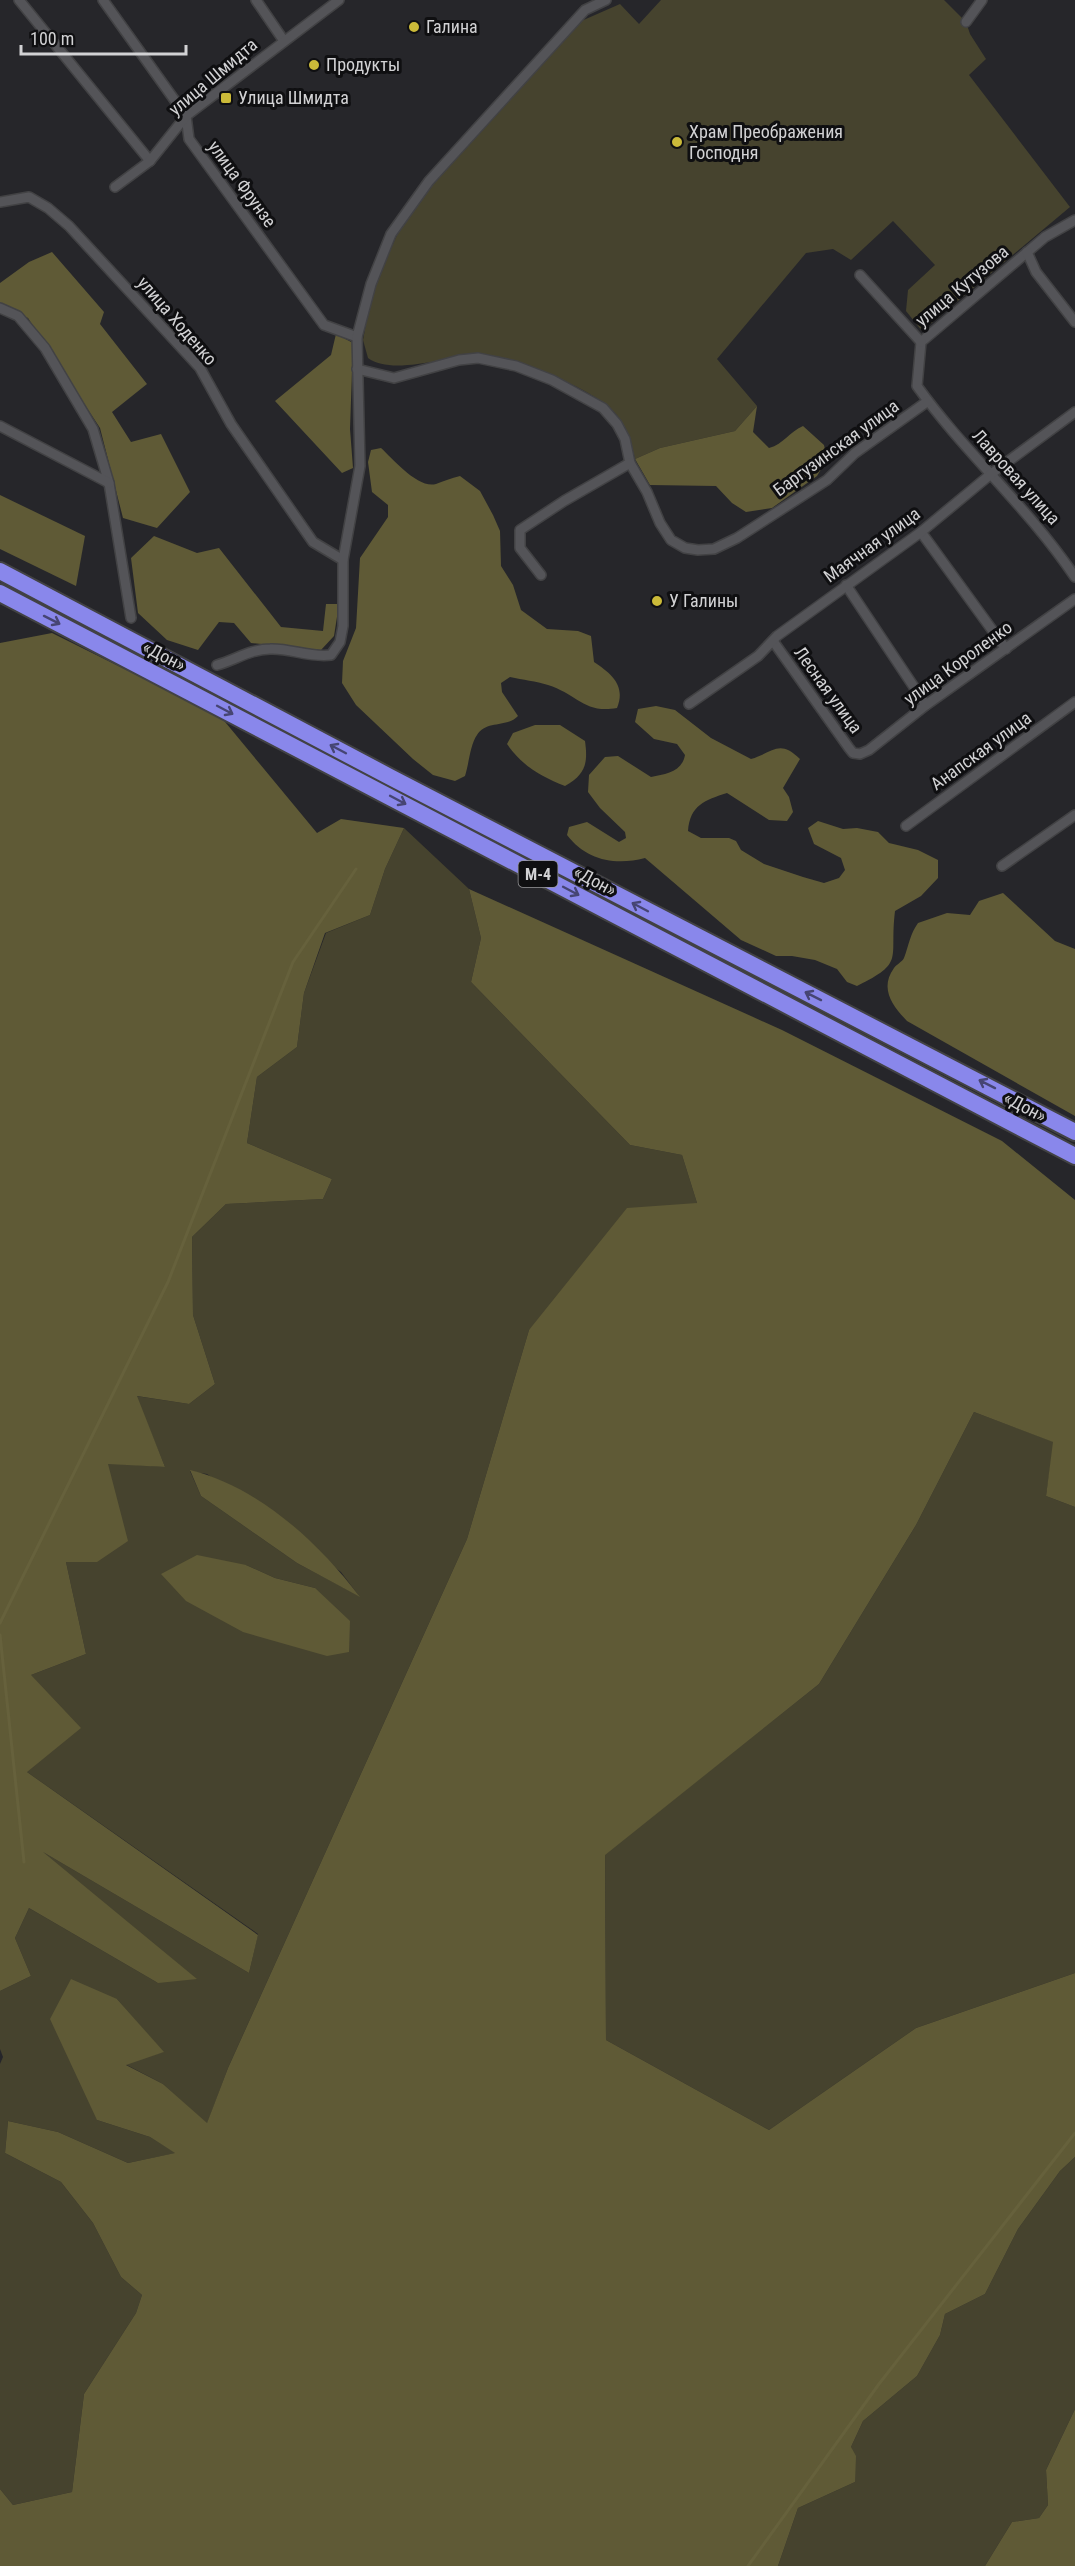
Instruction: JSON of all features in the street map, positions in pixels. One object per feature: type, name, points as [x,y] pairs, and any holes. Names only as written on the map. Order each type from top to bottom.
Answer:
[{"type":"highway","name":"«Дон»","points":[[0,571],[390,777],[1075,1132]]},
{"type":"highway","name":"«Дон»","points":[[0,593],[1075,1156]]},
{"type":"street","points":[[19,0],[150,161]]},
{"type":"street","name":"улица Фрунзе","points":[[103,0],[186,116],[189,139],[324,326],[357,337]]},
{"type":"street","points":[[256,0],[284,41]]},
{"type":"street","name":"улица Шмидта","points":[[115,187],[150,161],[186,116],[339,0]]},
{"type":"street","points":[[216,665],[246,654],[271,649],[315,657],[331,655],[340,642],[343,626],[343,560],[360,466],[357,337],[371,284],[391,234],[429,182],[585,10],[606,0]]},
{"type":"street","points":[[966,22],[982,0]]},
{"type":"street","name":"улица Ходенко","points":[[0,202],[29,197],[48,208],[77,234],[200,368],[231,424],[313,542],[343,560]]},
{"type":"street","name":"улица Кутузова","points":[[928,401],[917,386],[921,342],[1027,252],[1046,237],[1075,220]]},
{"type":"street","points":[[1027,252],[1036,272],[1075,322]]},
{"type":"street","points":[[860,275],[921,342]]},
{"type":"street","points":[[0,308],[18,316],[45,348],[93,429],[110,483],[131,618]]},
{"type":"street","points":[[357,369],[394,378],[459,360],[478,358],[516,366],[552,380],[603,408],[626,439],[630,463],[564,501],[520,530],[520,548],[541,575]]},
{"type":"street","name":"Лавровая улица","points":[[928,401],[1050,540],[1075,577]]},
{"type":"street","name":"Баргузинская улица","points":[[630,463],[671,540],[685,548],[714,549],[736,538],[827,480],[855,453],[928,401]]},
{"type":"street","name":"Маячная улица","points":[[689,704],[743,667],[846,585],[921,532],[991,474],[1075,412]]},
{"type":"street","points":[[0,426],[110,483]]},
{"type":"street","points":[[921,532],[1006,648]]},
{"type":"street","points":[[846,585],[926,705]]},
{"type":"street","name":"улица Короленко","points":[[860,754],[869,750],[926,705],[1075,599]]},
{"type":"street","name":"Лесная улица","points":[[773,642],[849,748],[853,753],[860,754]]},
{"type":"street","name":"Анапская улица","points":[[906,826],[1075,702]]},
{"type":"street","points":[[1002,866],[1075,815]]},
{"type":"shaded area","points":[[661,0],[944,0],[966,22],[970,34],[986,59],[969,75],[1070,207],[922,331],[906,311],[908,290],[935,265],[893,221],[851,260],[833,249],[806,253],[717,359],[757,406],[735,431],[660,448],[635,459],[626,429],[615,413],[604,403],[589,393],[529,367],[491,357],[476,356],[405,365],[378,363],[368,358],[363,340],[372,291],[397,235],[428,190],[579,22],[620,4],[639,24]]},
{"type":"shaded area","points":[[52,252],[104,312],[100,324],[147,384],[112,412],[131,442],[161,434],[190,492],[157,528],[123,518],[100,428],[28,318],[0,305],[0,283],[29,262]]},
{"type":"shaded area","points":[[336,334],[353,343],[350,429],[353,468],[342,473],[275,401],[331,355]]},
{"type":"shaded area","points":[[757,406],[753,432],[769,448],[779,444],[803,426],[824,445],[827,459],[817,476],[772,508],[746,512],[732,503],[716,486],[650,485],[635,459],[660,448],[735,431]]},
{"type":"shaded area","points":[[381,448],[406,472],[422,482],[436,484],[460,476],[480,491],[500,531],[501,566],[513,585],[521,610],[547,629],[578,631],[591,636],[594,662],[616,681],[620,693],[617,708],[588,706],[548,685],[510,677],[501,683],[502,692],[518,716],[508,722],[481,730],[473,744],[465,776],[455,781],[433,775],[356,705],[342,683],[343,661],[356,628],[360,558],[388,517],[388,505],[372,492],[368,462],[371,450]]},
{"type":"shaded area","points":[[0,495],[85,536],[76,586],[0,549]]},
{"type":"shaded area","points":[[154,536],[197,553],[219,548],[281,627],[323,631],[326,604],[339,604],[334,636],[321,650],[251,643],[234,623],[219,622],[198,650],[167,640],[138,613],[131,558]]},
{"type":"shaded area","points":[[52,633],[221,717],[317,833],[341,819],[404,828],[385,869],[370,915],[325,933],[304,993],[297,1047],[257,1077],[247,1143],[332,1179],[323,1199],[226,1204],[192,1237],[193,1315],[215,1384],[189,1404],[137,1396],[165,1467],[108,1464],[128,1541],[97,1562],[66,1562],[86,1654],[31,1675],[81,1728],[27,1772],[258,1935],[249,1973],[43,1852],[197,1979],[158,1983],[29,1908],[15,1938],[31,1976],[0,1991],[0,643]]},
{"type":"shaded area","points":[[656,706],[675,710],[711,738],[751,759],[781,748],[800,759],[783,788],[789,797],[793,812],[787,821],[769,820],[727,793],[706,801],[695,809],[688,831],[701,838],[729,838],[736,841],[741,850],[764,864],[824,883],[839,878],[845,870],[841,858],[814,844],[808,828],[818,821],[843,829],[857,828],[878,832],[889,843],[918,850],[938,860],[938,878],[921,896],[895,911],[892,958],[883,971],[857,986],[847,982],[837,969],[815,960],[776,956],[741,940],[645,858],[623,861],[602,859],[583,850],[567,835],[569,827],[587,822],[619,842],[626,838],[625,832],[600,808],[588,792],[589,775],[605,757],[618,756],[651,777],[677,769],[681,765],[685,755],[677,744],[654,739],[635,722],[638,709]]},
{"type":"shaded area","points":[[535,725],[560,725],[585,741],[586,762],[584,767],[572,782],[565,786],[533,770],[519,759],[507,744],[513,733]]},
{"type":"shaded area","points":[[404,828],[469,889],[481,938],[471,982],[630,1145],[682,1155],[697,1203],[529,1330],[467,1539],[228,2068],[207,2124],[163,2084],[125,2064],[163,2052],[117,1999],[97,2120],[150,2137],[176,2153],[128,2163],[58,2132],[8,2121],[5,2153],[61,2182],[93,2223],[121,2277],[142,2295],[136,2313],[84,2394],[72,2492],[13,2505],[0,2489],[0,2064],[3,2057],[0,2049],[0,1991],[31,1976],[15,1938],[29,1908],[158,1983],[38,1849],[249,1973],[258,1934],[27,1772],[31,1675],[86,1654],[66,1562],[97,1562],[107,1463],[165,1467],[136,1396],[189,1404],[215,1384],[193,1315],[192,1237],[226,1204],[323,1199],[332,1179],[247,1143],[257,1077],[297,1047],[304,993],[326,933],[370,915],[385,869]],"holes":[[[190,1471],[207,1474],[341,1572],[359,1596],[297,1563],[201,1496]],[[246,1565],[275,1578],[315,1588],[186,1601]]]},
{"type":"shaded area","points":[[469,889],[782,1030],[1002,1141],[1075,1200],[1075,1507],[1046,1496],[1053,1442],[974,1412],[916,1525],[819,1684],[605,1855],[606,2040],[769,2130],[916,2028],[1075,1973],[1075,2157],[1060,2171],[1018,2229],[985,2294],[945,2314],[940,2335],[917,2376],[863,2421],[851,2447],[856,2456],[855,2482],[798,2508],[778,2566],[0,2566],[0,2489],[13,2505],[72,2492],[84,2394],[136,2313],[142,2295],[121,2277],[93,2223],[61,2182],[5,2153],[8,2121],[58,2132],[128,2163],[175,2153],[150,2137],[97,2120],[50,2019],[71,1979],[117,1999],[164,2052],[126,2065],[163,2084],[207,2123],[228,2068],[467,1539],[529,1330],[627,1208],[697,1203],[682,1155],[630,1145],[471,982],[481,938]]},
{"type":"shaded area","points":[[1003,893],[1055,941],[1075,949],[1075,1116],[907,1021],[890,997],[888,983],[890,976],[904,958],[911,935],[918,923],[947,913],[970,915],[979,901]]},
{"type":"shaded area","points":[[974,1412],[1054,1442],[1046,1496],[1075,1507],[1075,1973],[916,2028],[769,2130],[606,2040],[605,1854],[819,1684],[916,1525]]},
{"type":"shaded area","points":[[190,1470],[240,1489],[285,1519],[325,1556],[360,1597],[297,1563],[201,1496]]},
{"type":"shaded area","points":[[197,1555],[246,1565],[275,1578],[315,1588],[350,1621],[349,1652],[327,1656],[243,1632],[186,1601],[161,1574]]},
{"type":"shaded area","points":[[1075,2157],[1075,2409],[1046,2470],[1048,2505],[1039,2518],[1012,2522],[985,2566],[778,2566],[798,2508],[855,2482],[851,2447],[863,2421],[917,2376],[940,2335],[945,2314],[985,2294],[1018,2229],[1060,2171]]},
{"type":"shaded area","points":[[1075,2409],[1075,2566],[985,2566],[1012,2522],[1039,2518],[1048,2505],[1046,2470]]},
{"type":"waterway","points":[[0,1623],[168,1282],[293,962],[356,869]]},
{"type":"waterway","points":[[0,1635],[24,1862]]},
{"type":"waterway","points":[[748,2566],[879,2384],[1075,2133]]},
{"type":"place","name":"Галина","points":[[414,27]]},
{"type":"place","name":"Продукты","points":[[314,65]]},
{"type":"place","name":"Улица Шмидта","points":[[226,98]]},
{"type":"place","name":"Храм Преображения Господня","points":[[677,142]]},
{"type":"place","name":"У Галины","points":[[657,601]]}]
